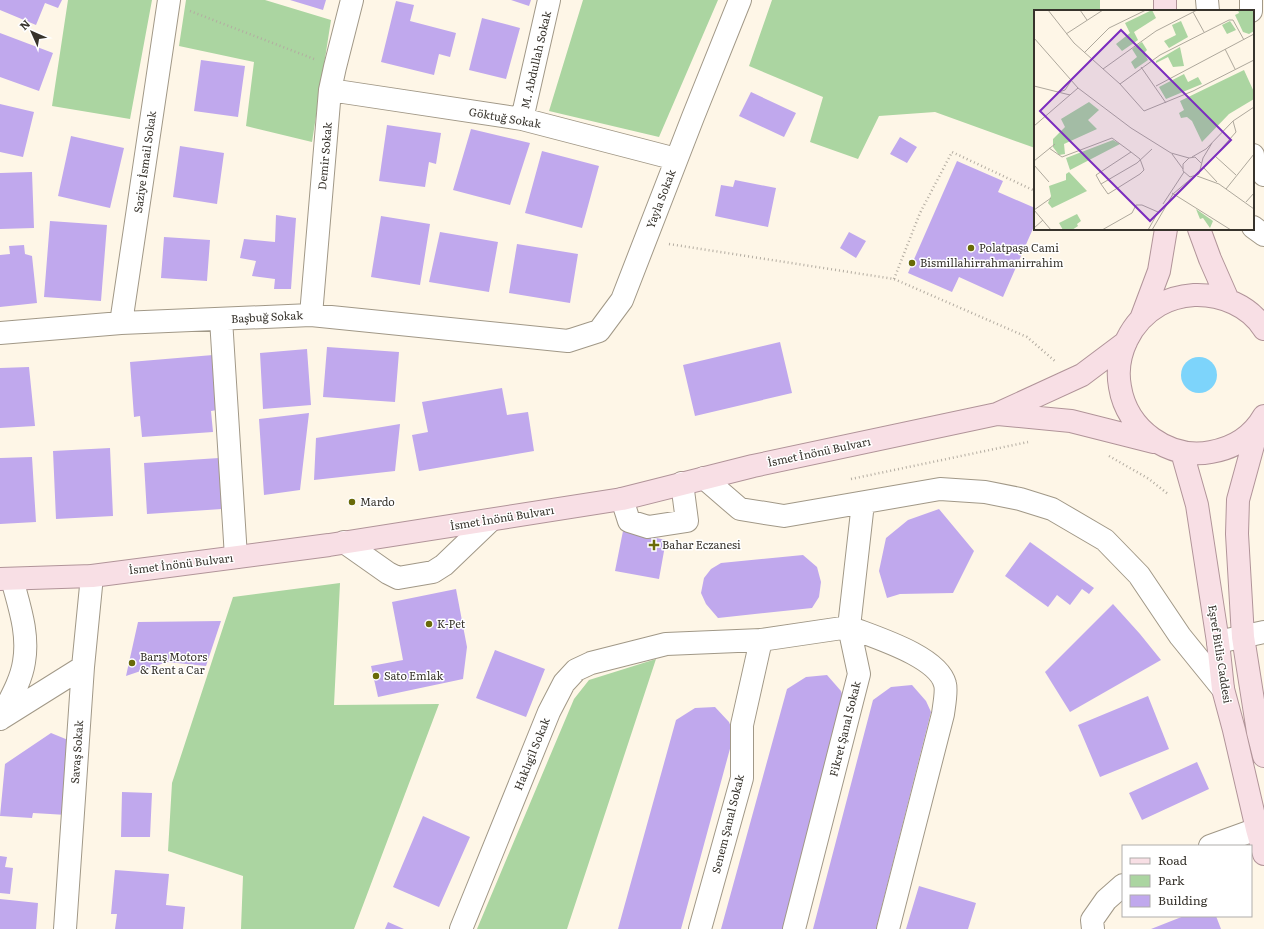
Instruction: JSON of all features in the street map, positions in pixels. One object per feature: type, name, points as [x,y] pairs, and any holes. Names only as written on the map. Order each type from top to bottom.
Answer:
[{"type":"main road","points":[[1141,319],[1159,271],[1166,230]]},
{"type":"main road","points":[[1199,230],[1210,259],[1246,309],[1260,323],[1264,330]]},
{"type":"main road","points":[[1246,309],[1205,295],[1182,296],[1160,305],[1141,319],[1132,330],[1126,342],[1119,364],[1120,388],[1127,410],[1140,428],[1157,443],[1182,452],[1202,454],[1223,450],[1242,441],[1261,422]]},
{"type":"main road","name":"İsmet İnönü Bulvarı","points":[[6,579],[92,576],[344,542],[622,499],[753,466],[996,414],[1082,374],[1126,342]]},
{"type":"main road","name":"İsmet İnönü Bulvarı","points":[[996,414],[1071,421],[1157,443]]},
{"type":"main road","points":[[1261,422],[1238,500],[1237,534],[1254,634],[1258,732],[1264,756]]},
{"type":"main road","name":"Eşref Bitlis Caddesi","points":[[1182,452],[1197,505],[1218,642],[1223,689],[1264,854]]},
{"type":"street","name":"Demir Sokak","points":[[310,315],[330,90],[352,0]]},
{"type":"street","name":"M. Abdullah Sokak","points":[[522,119],[549,0]]},
{"type":"street","name":"Yayla Sokak","points":[[533,337],[568,341],[599,331],[622,300],[676,159],[740,0]]},
{"type":"street","points":[[1207,0],[1208,10]]},
{"type":"street","name":"Saziye İsmail Sokak","points":[[121,323],[169,2]]},
{"type":"street","name":"Göktuğ Sokak","points":[[330,90],[522,119],[676,159]]},
{"type":"street","points":[[1254,160],[1264,175]]},
{"type":"street","points":[[1254,228],[1264,235]]},
{"type":"street","name":"Başbuğ Sokak","points":[[0,333],[121,323],[310,315],[533,337]]},
{"type":"street","points":[[221,319],[236,557]]},
{"type":"street","points":[[704,478],[740,509],[784,516],[940,489],[985,492],[1020,499],[1052,510],[1105,540],[1139,575],[1180,636],[1223,689]]},
{"type":"street","points":[[622,499],[629,521],[648,527],[687,521],[682,483]]},
{"type":"street","name":"Fikret Şanal Sokak","points":[[794,929],[859,674],[849,627],[863,503]]},
{"type":"street","points":[[344,542],[388,573],[398,578],[433,572],[444,565],[490,520]]},
{"type":"street","name":"Savaş Sokak","points":[[65,929],[83,667],[92,576]]},
{"type":"street","points":[[0,719],[16,688],[24,662],[25,635],[20,608],[6,579]]},
{"type":"street","points":[[761,640],[849,627],[913,652],[939,671],[945,684],[943,714],[888,929]]},
{"type":"street","points":[[1218,642],[1254,634]]},
{"type":"street","name":"Haklıgil Sokak","points":[[460,929],[549,712],[564,683],[576,670],[591,663],[666,644],[761,640]]},
{"type":"street","name":"Senem Şanal Sokak","points":[[700,929],[742,778],[742,725],[761,640]]},
{"type":"street","points":[[0,719],[83,667]]},
{"type":"street","points":[[1213,845],[1257,829]]},
{"type":"street","points":[[1093,929],[1092,920],[1106,900],[1122,885]]},
{"type":"path","points":[[169,2],[335,67]]},
{"type":"path","points":[[894,279],[920,213],[952,152],[1034,191]]},
{"type":"path","points":[[645,241],[894,279],[1027,337],[1056,363]]},
{"type":"path","points":[[849,479],[1034,440]]},
{"type":"path","points":[[1103,453],[1149,479],[1171,496]]},
{"type":"green space","points":[[68,0],[152,0],[130,119],[52,106]]},
{"type":"green space","points":[[186,0],[265,0],[331,20],[312,142],[246,126],[254,62],[179,46]]},
{"type":"green space","points":[[583,0],[718,0],[659,137],[549,111]]},
{"type":"green space","points":[[772,0],[1100,0],[1100,10],[1034,10],[1034,148],[935,112],[879,116],[858,159],[810,142],[823,97],[749,66]]},
{"type":"green space","points":[[340,583],[334,705],[439,704],[354,929],[241,929],[243,876],[168,851],[172,783],[233,597]]},
{"type":"green space","points":[[656,659],[567,929],[477,929],[574,699],[589,680]]},
{"type":"water","points":[[1199,357],[1209,360],[1214,365],[1217,375],[1214,385],[1209,390],[1199,393],[1189,390],[1184,385],[1181,375],[1184,365],[1189,360]]},
{"type":"building","points":[[0,0],[62,0],[58,8],[45,3],[36,25],[0,10]]},
{"type":"building","points":[[290,0],[326,0],[323,10]]},
{"type":"building","points":[[511,0],[531,0],[529,6]]},
{"type":"building","points":[[396,1],[414,5],[410,21],[456,33],[450,57],[439,54],[434,75],[381,62]]},
{"type":"building","points":[[482,18],[520,28],[506,79],[469,70]]},
{"type":"building","points":[[0,33],[53,53],[39,91],[0,77]]},
{"type":"building","points":[[201,60],[245,66],[238,117],[194,111]]},
{"type":"building","points":[[751,92],[796,113],[784,137],[739,116]]},
{"type":"building","points":[[0,104],[34,112],[23,157],[0,152]]},
{"type":"building","points":[[387,125],[441,133],[436,164],[429,162],[425,187],[379,181]]},
{"type":"building","points":[[471,129],[530,143],[510,205],[453,190]]},
{"type":"building","points":[[71,136],[124,148],[110,208],[58,196]]},
{"type":"building","points":[[900,137],[917,147],[907,163],[890,154]]},
{"type":"building","points":[[180,146],[224,153],[217,204],[173,197]]},
{"type":"building","points":[[542,151],[599,166],[582,228],[525,213]]},
{"type":"building","name":"Polatpaşa Cami","points":[[957,161],[1003,181],[998,192],[1034,208],[1034,226],[1003,297],[959,277],[952,292],[908,273]]},
{"type":"building","points":[[32,172],[34,228],[0,229],[0,173]]},
{"type":"building","points":[[735,180],[776,188],[768,227],[715,216],[721,185],[733,187]]},
{"type":"building","points":[[276,215],[296,218],[291,289],[274,289],[275,279],[252,276],[256,261],[240,258],[244,239],[275,242]]},
{"type":"building","points":[[381,216],[430,224],[420,285],[371,277]]},
{"type":"building","points":[[50,221],[107,225],[101,301],[44,297]]},
{"type":"building","points":[[440,232],[498,242],[489,292],[429,282]]},
{"type":"building","points":[[849,232],[866,241],[856,258],[840,248]]},
{"type":"building","points":[[164,237],[210,240],[207,281],[161,278]]},
{"type":"building","points":[[517,244],[578,254],[570,303],[509,293]]},
{"type":"building","points":[[24,245],[25,254],[32,256],[37,303],[0,307],[0,255],[10,254],[9,246]]},
{"type":"building","points":[[780,342],[792,393],[695,416],[683,365]]},
{"type":"building","points":[[327,347],[399,352],[395,402],[323,397]]},
{"type":"building","points":[[307,349],[311,405],[263,409],[260,353]]},
{"type":"building","points":[[213,355],[217,410],[211,411],[213,432],[142,437],[140,416],[134,417],[130,362]]},
{"type":"building","points":[[29,367],[35,426],[0,428],[0,368]]},
{"type":"building","points":[[502,388],[507,415],[528,412],[534,451],[419,471],[412,435],[428,432],[422,402]]},
{"type":"building","points":[[309,413],[300,490],[264,495],[259,419]]},
{"type":"building","points":[[400,424],[395,471],[314,480],[316,438]]},
{"type":"building","points":[[110,448],[113,516],[56,519],[53,451]]},
{"type":"building","points":[[32,457],[36,522],[0,524],[0,458]]},
{"type":"building","points":[[219,458],[222,509],[147,514],[144,463]]},
{"type":"building","points":[[939,509],[974,551],[953,593],[900,594],[887,598],[879,571],[886,538],[908,520]]},
{"type":"building","points":[[623,531],[666,540],[659,579],[615,571]]},
{"type":"building","points":[[1030,542],[1094,588],[1089,594],[1082,589],[1070,605],[1057,595],[1048,607],[1005,576]]},
{"type":"building","points":[[803,555],[817,567],[821,582],[819,597],[812,608],[718,618],[706,604],[701,593],[704,578],[711,569],[721,563]]},
{"type":"building","points":[[456,589],[467,647],[463,679],[378,697],[371,666],[403,660],[392,602]]},
{"type":"building","points":[[1113,604],[1161,660],[1070,712],[1045,672]]},
{"type":"building","points":[[221,621],[206,666],[167,662],[126,676],[138,622]]},
{"type":"building","points":[[495,650],[545,669],[526,717],[476,698]]},
{"type":"building","points":[[827,675],[841,691],[845,703],[784,929],[721,929],[787,689],[806,677]]},
{"type":"building","points":[[912,685],[926,701],[931,712],[876,929],[813,929],[873,700],[891,687]]},
{"type":"building","points":[[1148,696],[1169,749],[1100,777],[1078,725]]},
{"type":"building","points":[[715,707],[729,722],[734,734],[681,929],[618,929],[676,720],[695,708]]},
{"type":"building","points":[[51,733],[73,742],[67,815],[33,813],[32,818],[0,816],[5,764]]},
{"type":"building","points":[[1197,762],[1209,789],[1142,820],[1129,793]]},
{"type":"building","points":[[122,792],[152,793],[150,837],[121,837]]},
{"type":"building","points":[[423,816],[470,837],[439,907],[393,887]]},
{"type":"building","points":[[0,856],[7,857],[5,867],[13,868],[10,894],[0,893]]},
{"type":"building","points":[[115,870],[169,874],[166,905],[185,907],[183,929],[115,929],[117,914],[111,914]]},
{"type":"building","points":[[919,886],[976,903],[968,929],[906,929]]},
{"type":"building","points":[[0,899],[38,903],[36,929],[0,929]]},
{"type":"building","points":[[1181,917],[1216,917],[1221,929],[1151,929]]},
{"type":"building","points":[[388,922],[404,929],[385,929]]},
{"type":"place","name":"Polatpaşa Cami","points":[[971,248]]},
{"type":"place","name":"Bismillahirrahmanirrahim","points":[[912,263]]},
{"type":"place","name":"Mardo","points":[[352,502]]},
{"type":"place","name":"Bahar Eczanesi","points":[[654,545]]},
{"type":"place","name":"K-Pet","points":[[429,624]]},
{"type":"place","name":"Barış Motors & Rent a Car","points":[[132,663]]},
{"type":"place","name":"Sato Emlak","points":[[376,676]]}]
